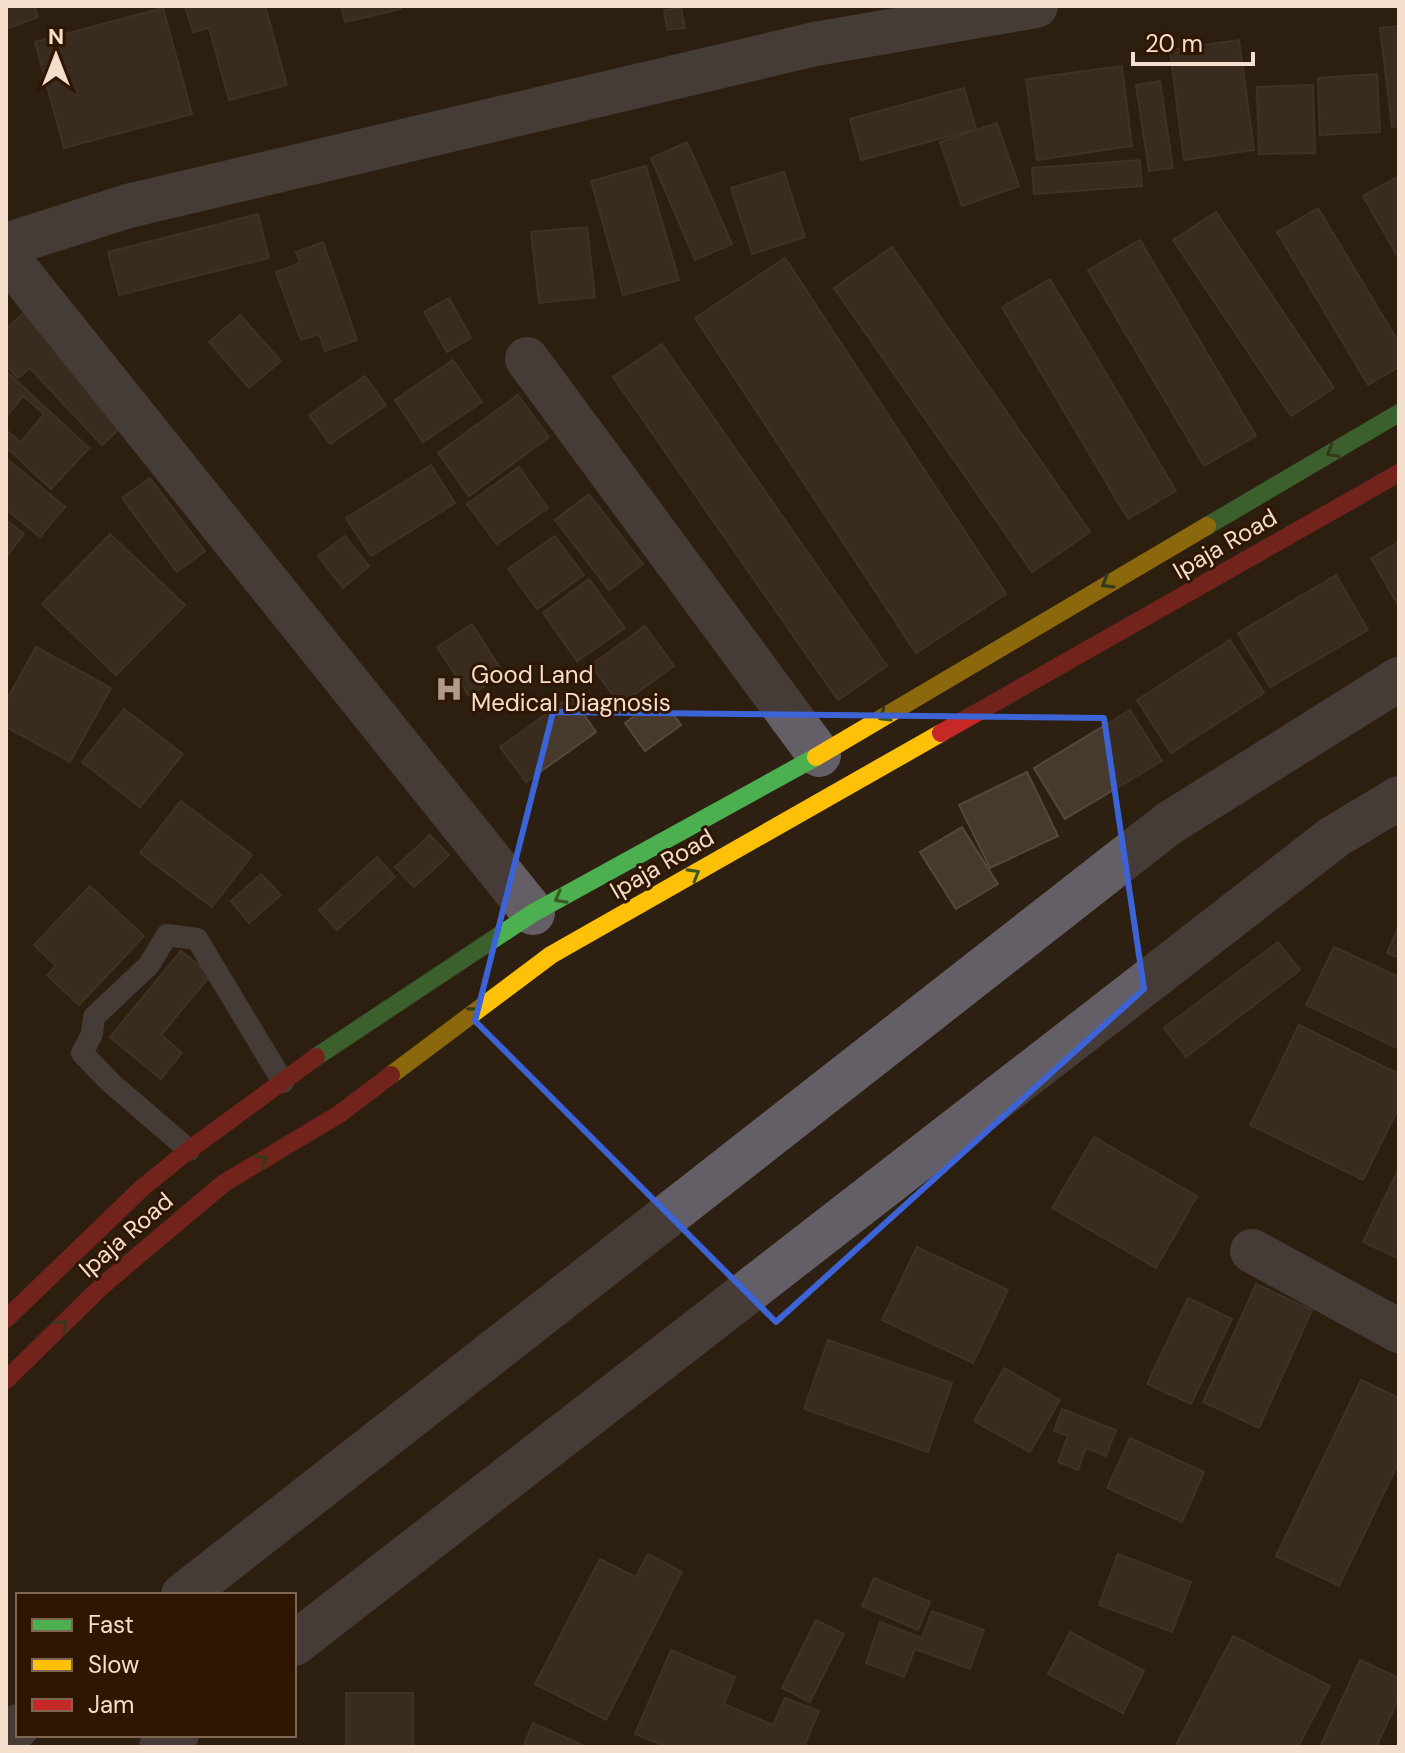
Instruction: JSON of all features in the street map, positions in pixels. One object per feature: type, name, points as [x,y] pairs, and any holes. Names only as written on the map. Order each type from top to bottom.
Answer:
[{"type":"main road","name":"Ipaja Road","points":[[6,1319],[142,1188],[189,1150],[329,1048],[533,913],[819,755],[1399,413]]},
{"type":"main road","name":"Ipaja Road","points":[[6,1380],[102,1286],[224,1183],[338,1115],[551,955],[1399,473]]},
{"type":"street","points":[[6,245],[128,206],[815,44],[1036,6]]},
{"type":"street","points":[[6,256],[533,913]]},
{"type":"street","points":[[527,359],[819,755]]},
{"type":"street","points":[[186,1593],[1168,824],[1399,679]]},
{"type":"street","points":[[296,1642],[1322,847],[1399,798]]},
{"type":"street","points":[[1252,1251],[1399,1331]]},
{"type":"lane","points":[[189,1150],[111,1083],[82,1053],[92,1034],[94,1017],[149,965],[167,935],[197,939],[283,1082]]},
{"type":"highlighted area","points":[[553,712],[1104,718],[1144,989],[776,1322],[475,1021]]},
{"type":"building","points":[[6,6],[34,6],[38,17],[6,29]]},
{"type":"building","points":[[185,6],[265,6],[287,85],[229,100],[209,28],[193,32]]},
{"type":"building","points":[[341,6],[401,6],[401,9],[345,22]]},
{"type":"building","points":[[163,8],[192,114],[64,148],[35,42]]},
{"type":"building","points":[[681,8],[685,28],[667,30],[664,10]]},
{"type":"building","points":[[1399,26],[1399,126],[1392,127],[1380,28]]},
{"type":"building","points":[[1239,40],[1254,150],[1184,160],[1170,50]]},
{"type":"building","points":[[1122,66],[1132,146],[1037,160],[1026,79]]},
{"type":"building","points":[[1377,74],[1380,132],[1320,135],[1318,78]]},
{"type":"building","points":[[1160,81],[1173,168],[1149,171],[1136,85]]},
{"type":"building","points":[[1313,85],[1315,153],[1259,154],[1257,87]]},
{"type":"building","points":[[964,88],[976,129],[861,160],[850,119]]},
{"type":"building","points":[[997,123],[1019,186],[962,206],[940,142]]},
{"type":"building","points":[[687,142],[732,244],[695,260],[651,158]]},
{"type":"building","points":[[1140,160],[1142,186],[1034,194],[1032,168]]},
{"type":"building","points":[[646,166],[679,280],[623,295],[591,181]]},
{"type":"building","points":[[784,172],[805,237],[752,254],[731,188]]},
{"type":"building","points":[[1399,176],[1399,259],[1363,196]]},
{"type":"building","points":[[1318,208],[1399,343],[1399,367],[1368,385],[1277,232]]},
{"type":"building","points":[[1216,212],[1334,388],[1291,416],[1173,240]]},
{"type":"building","points":[[258,214],[269,258],[119,295],[108,252]]},
{"type":"building","points":[[587,227],[595,297],[539,303],[531,232]]},
{"type":"building","points":[[1140,240],[1256,436],[1204,466],[1088,270]]},
{"type":"building","points":[[323,242],[357,340],[325,351],[319,334],[301,340],[276,272],[300,263],[296,252]]},
{"type":"building","points":[[892,247],[1090,532],[1032,572],[834,288]]},
{"type":"building","points":[[785,258],[1006,594],[916,653],[695,318]]},
{"type":"building","points":[[1050,279],[1176,491],[1128,519],[1002,307]]},
{"type":"building","points":[[449,298],[471,338],[447,352],[424,312]]},
{"type":"building","points":[[30,307],[133,416],[102,445],[30,368],[18,378],[6,365],[6,329]]},
{"type":"building","points":[[240,315],[281,361],[249,388],[209,342]]},
{"type":"building","points":[[662,344],[887,666],[838,700],[613,377]]},
{"type":"building","points":[[453,360],[482,402],[423,442],[395,400]]},
{"type":"building","points":[[6,371],[89,448],[51,489],[6,447],[6,430],[21,442],[44,414],[23,396],[6,417]]},
{"type":"building","points":[[365,376],[386,405],[330,444],[309,415]]},
{"type":"building","points":[[518,395],[549,437],[469,496],[438,453]]},
{"type":"building","points":[[6,458],[65,507],[40,537],[6,509]]},
{"type":"building","points":[[431,465],[455,503],[371,556],[346,518]]},
{"type":"building","points":[[519,467],[548,508],[497,544],[467,504]]},
{"type":"building","points":[[150,478],[205,551],[177,572],[122,498]]},
{"type":"building","points":[[589,494],[643,564],[609,590],[555,520]]},
{"type":"building","points":[[6,520],[24,534],[6,557]]},
{"type":"building","points":[[110,534],[185,605],[116,675],[42,604]]},
{"type":"building","points":[[345,536],[369,566],[343,588],[318,556]]},
{"type":"building","points":[[555,536],[584,575],[537,609],[508,569]]},
{"type":"building","points":[[1399,542],[1399,605],[1398,605],[1371,558]]},
{"type":"building","points":[[1336,575],[1368,630],[1270,687],[1238,633]]},
{"type":"building","points":[[589,579],[625,628],[577,661],[543,613]]},
{"type":"building","points":[[472,624],[504,674],[469,696],[437,647]]},
{"type":"building","points":[[645,626],[674,666],[620,705],[591,665]]},
{"type":"building","points":[[1230,640],[1264,693],[1171,753],[1137,700]]},
{"type":"building","points":[[36,647],[111,688],[70,762],[6,727],[6,701]]},
{"type":"building","points":[[571,696],[596,732],[526,782],[500,747]]},
{"type":"building","points":[[661,697],[681,725],[645,751],[625,723]]},
{"type":"building","points":[[124,709],[183,754],[140,807],[82,762]]},
{"type":"building","points":[[1130,710],[1162,761],[1065,819],[1034,768]]},
{"type":"building","points":[[1027,772],[1058,836],[990,868],[959,805]]},
{"type":"building","points":[[181,801],[252,855],[212,907],[140,853]]},
{"type":"building","points":[[962,827],[998,884],[956,909],[920,852]]},
{"type":"building","points":[[430,835],[449,855],[414,887],[395,867]]},
{"type":"building","points":[[377,857],[395,877],[337,930],[319,910]]},
{"type":"building","points":[[261,874],[281,895],[249,923],[231,901]]},
{"type":"building","points":[[90,886],[144,936],[79,1005],[47,975],[56,966],[34,945]]},
{"type":"building","points":[[1399,926],[1399,958],[1387,953]]},
{"type":"building","points":[[1278,942],[1300,970],[1186,1057],[1164,1028]]},
{"type":"building","points":[[1334,947],[1399,977],[1399,1049],[1306,1005]]},
{"type":"building","points":[[181,951],[211,975],[161,1035],[182,1053],[161,1079],[110,1037]]},
{"type":"building","points":[[1299,1025],[1399,1074],[1399,1107],[1363,1180],[1250,1125]]},
{"type":"building","points":[[1094,1137],[1197,1196],[1156,1268],[1052,1208]]},
{"type":"building","points":[[1399,1168],[1399,1259],[1363,1242]]},
{"type":"building","points":[[917,1247],[1008,1290],[973,1363],[882,1320]]},
{"type":"building","points":[[1256,1284],[1312,1310],[1259,1428],[1203,1402]]},
{"type":"building","points":[[1188,1298],[1232,1319],[1191,1404],[1147,1384]]},
{"type":"building","points":[[828,1340],[952,1383],[928,1452],[804,1409]]},
{"type":"building","points":[[1004,1368],[1060,1400],[1030,1452],[974,1421]]},
{"type":"building","points":[[1361,1380],[1399,1398],[1399,1462],[1339,1586],[1276,1556]]},
{"type":"building","points":[[1062,1409],[1116,1430],[1106,1456],[1086,1448],[1078,1470],[1058,1462],[1068,1436],[1054,1431]]},
{"type":"building","points":[[1130,1438],[1204,1472],[1182,1522],[1107,1488]]},
{"type":"building","points":[[648,1554],[682,1572],[606,1720],[535,1684],[600,1559],[636,1577]]},
{"type":"building","points":[[1118,1554],[1191,1582],[1172,1632],[1099,1605]]},
{"type":"building","points":[[874,1578],[930,1602],[918,1630],[862,1606]]},
{"type":"building","points":[[932,1611],[984,1630],[970,1669],[915,1649],[904,1677],[866,1663],[880,1622],[922,1638]]},
{"type":"building","points":[[816,1620],[844,1634],[810,1702],[782,1688]]},
{"type":"building","points":[[1070,1632],[1144,1671],[1123,1713],[1048,1674]]},
{"type":"building","points":[[1233,1636],[1330,1686],[1298,1747],[1175,1747]]},
{"type":"building","points":[[671,1650],[735,1677],[724,1704],[773,1725],[785,1698],[819,1711],[804,1747],[667,1747],[635,1734]]},
{"type":"building","points":[[1360,1660],[1399,1678],[1399,1698],[1376,1747],[1320,1747]]},
{"type":"building","points":[[346,1693],[413,1693],[413,1747],[346,1747]]},
{"type":"building","points":[[533,1723],[587,1747],[523,1747]]},
{"type":"traffic: fast","points":[[1207,526],[1399,413]]},
{"type":"traffic: fast","points":[[316,1057],[533,913],[816,757]]},
{"type":"traffic: slow","points":[[816,757],[1207,526]]},
{"type":"traffic: slow","points":[[391,1075],[551,955],[941,733]]},
{"type":"traffic: jam","points":[[941,733],[1399,473]]},
{"type":"traffic: jam","points":[[6,1319],[142,1188],[316,1057]]},
{"type":"traffic: jam","points":[[6,1380],[102,1286],[224,1183],[338,1115],[391,1075]]},
{"type":"place","name":"Good Land Medical Diagnosis","points":[[449,689]]}]
